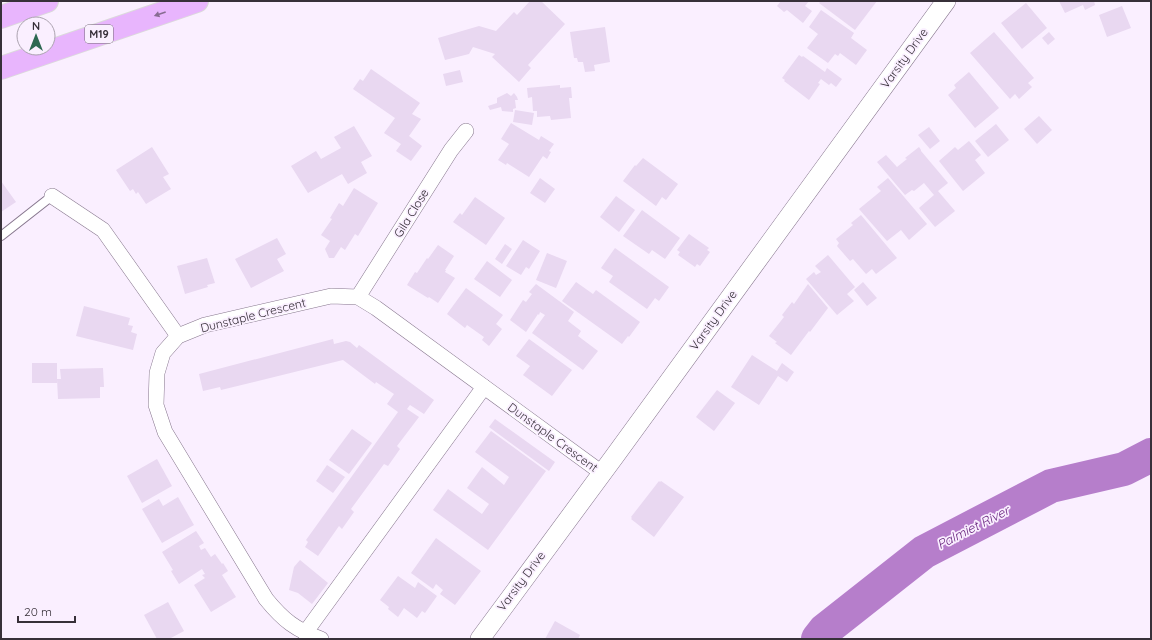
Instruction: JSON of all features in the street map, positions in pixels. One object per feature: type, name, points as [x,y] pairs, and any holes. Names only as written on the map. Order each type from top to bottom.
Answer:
[{"type":"highway","points":[[1,17],[47,1]]},
{"type":"highway","name":"M19","points":[[1,68],[197,1]]},
{"type":"street","name":"Varsity Drive","points":[[480,639],[946,1]]},
{"type":"street","name":"Gila Close","points":[[358,297],[451,150],[466,131]]},
{"type":"street","points":[[52,196],[103,230],[178,336]]},
{"type":"street","name":"Dunstaple Crescent","points":[[321,639],[305,633],[289,623],[276,611],[266,598],[165,432],[156,405],[157,373],[163,353],[178,336],[205,325],[330,296],[358,297],[376,308],[602,473]]},
{"type":"street","points":[[305,633],[484,387]]},
{"type":"lane","points":[[1,236],[52,196]]},
{"type":"building","points":[[530,1],[541,1],[565,24],[528,65],[531,68],[519,82],[492,57],[495,54],[473,47],[469,54],[445,60],[438,38],[479,26],[496,31],[514,12],[517,15]]},
{"type":"building","points":[[781,1],[809,1],[805,6],[812,11],[803,23],[787,10],[784,12],[777,6]]},
{"type":"building","points":[[821,1],[877,1],[855,30],[819,3]]},
{"type":"building","points":[[1059,1],[1094,1],[1095,5],[1085,10],[1083,5],[1065,13]]},
{"type":"building","points":[[1026,3],[1047,28],[1022,49],[1001,23]]},
{"type":"building","points":[[1122,6],[1131,28],[1107,37],[1099,15]]},
{"type":"building","points":[[821,10],[854,33],[851,38],[867,50],[856,65],[840,53],[838,56],[835,54],[828,63],[807,48],[818,34],[809,27]]},
{"type":"building","points":[[605,27],[610,62],[594,65],[595,71],[585,72],[583,62],[578,62],[577,58],[574,58],[570,32]]},
{"type":"building","points":[[994,32],[1034,78],[1028,83],[1032,87],[1019,99],[1015,94],[1010,99],[970,53]]},
{"type":"building","points":[[1049,32],[1055,39],[1048,45],[1042,38]]},
{"type":"building","points":[[799,55],[802,57],[803,56],[825,72],[827,68],[842,79],[836,87],[831,83],[829,85],[821,79],[818,83],[820,84],[809,100],[782,78]]},
{"type":"building","points":[[371,69],[420,103],[412,114],[421,119],[409,136],[422,146],[411,161],[396,151],[401,144],[384,133],[395,118],[353,89],[360,79],[363,81]]},
{"type":"building","points":[[460,70],[463,82],[446,86],[443,74]]},
{"type":"building","points":[[969,72],[999,108],[975,128],[948,95],[956,88],[954,85]]},
{"type":"building","points":[[560,85],[560,88],[571,87],[572,98],[569,98],[571,118],[551,120],[550,116],[537,117],[537,111],[533,111],[532,97],[528,98],[527,88]]},
{"type":"building","points":[[507,93],[511,96],[514,93],[518,100],[515,100],[516,108],[513,109],[513,112],[502,111],[501,107],[490,110],[488,106],[497,103],[497,98]]},
{"type":"building","points":[[515,110],[534,113],[532,125],[513,122]]},
{"type":"building","points":[[1039,116],[1052,130],[1037,144],[1024,129]]},
{"type":"building","points":[[511,123],[539,140],[541,136],[554,144],[549,151],[551,152],[547,159],[543,156],[529,177],[507,163],[506,165],[498,160],[509,144],[501,139]]},
{"type":"building","points":[[996,124],[1009,140],[988,157],[975,141]]},
{"type":"building","points":[[354,126],[372,156],[361,162],[367,173],[348,184],[342,174],[308,193],[291,166],[316,151],[321,159],[341,148],[334,137]]},
{"type":"building","points":[[929,127],[940,141],[930,149],[918,135]]},
{"type":"building","points":[[969,141],[981,155],[975,160],[985,173],[963,191],[939,161],[955,147],[958,150]]},
{"type":"building","points":[[152,147],[169,174],[163,177],[171,189],[146,204],[138,192],[136,194],[133,189],[130,191],[116,170]]},
{"type":"building","points":[[919,147],[948,183],[938,191],[955,211],[935,227],[919,208],[934,195],[924,183],[914,191],[912,190],[905,195],[877,162],[886,155],[897,167],[907,159],[905,158]]},
{"type":"building","points":[[643,158],[678,184],[666,200],[662,197],[656,206],[623,181],[635,165],[636,166]]},
{"type":"building","points":[[540,178],[555,189],[545,203],[530,193]]},
{"type":"building","points":[[888,178],[927,224],[909,240],[901,230],[887,241],[859,209],[881,191],[877,187]]},
{"type":"building","points":[[1,181],[16,202],[1,212]]},
{"type":"building","points":[[354,188],[378,203],[358,236],[355,234],[345,250],[341,247],[334,258],[329,258],[325,249],[330,241],[321,235],[332,219],[330,218],[339,203],[343,206]]},
{"type":"building","points":[[616,196],[635,210],[619,232],[600,217]]},
{"type":"building","points":[[475,197],[505,218],[486,245],[453,222],[460,213],[462,215]]},
{"type":"building","points":[[642,210],[680,238],[665,259],[652,250],[649,254],[623,236]]},
{"type":"building","points":[[861,215],[897,258],[876,274],[872,269],[866,274],[853,259],[850,261],[837,246],[839,243],[836,239],[853,225],[851,223]]},
{"type":"building","points":[[689,234],[709,248],[707,250],[710,252],[700,266],[697,264],[695,267],[678,255],[680,252],[677,250]]},
{"type":"building","points":[[277,238],[286,254],[277,259],[284,271],[251,288],[235,259]]},
{"type":"building","points":[[523,240],[540,251],[529,269],[526,267],[521,275],[506,266]]},
{"type":"building","points":[[505,244],[512,249],[502,264],[495,259]]},
{"type":"building","points":[[438,245],[454,256],[445,272],[455,278],[438,303],[407,285],[415,272],[417,273]]},
{"type":"building","points":[[615,248],[669,287],[659,301],[655,298],[647,309],[609,282],[613,276],[601,268]]},
{"type":"building","points":[[547,253],[567,261],[556,288],[536,280]]},
{"type":"building","points":[[828,255],[855,287],[847,294],[854,301],[837,315],[806,279],[814,272],[816,275],[821,272],[815,266]]},
{"type":"building","points":[[207,258],[215,283],[207,285],[208,287],[185,294],[177,266]]},
{"type":"building","points":[[487,261],[512,280],[500,297],[474,279]]},
{"type":"building","points":[[576,282],[593,294],[596,290],[640,322],[622,344],[562,301]]},
{"type":"building","points":[[863,282],[877,298],[867,306],[854,290]]},
{"type":"building","points":[[536,284],[574,312],[568,321],[581,331],[578,336],[598,351],[583,370],[532,333],[545,315],[540,312],[526,332],[510,320],[523,300],[526,302],[532,294],[529,292]]},
{"type":"building","points":[[808,284],[828,308],[791,355],[775,343],[777,342],[769,336],[784,317],[782,315],[792,302],[794,304]]},
{"type":"building","points":[[466,288],[503,315],[496,324],[502,329],[489,346],[482,340],[484,337],[467,325],[465,328],[447,314]]},
{"type":"building","points":[[84,306],[130,318],[128,325],[133,326],[131,332],[137,334],[133,350],[76,336]]},
{"type":"building","points":[[333,339],[334,344],[346,341],[350,342],[357,348],[359,345],[434,400],[424,414],[410,405],[407,409],[419,417],[397,446],[400,449],[388,466],[384,464],[351,509],[354,512],[342,529],[339,526],[318,556],[305,547],[308,542],[306,540],[398,412],[387,404],[394,394],[376,382],[375,384],[343,360],[221,390],[220,387],[203,391],[199,374]]},
{"type":"building","points":[[529,339],[572,370],[552,396],[523,375],[530,366],[516,356]]},
{"type":"building","points":[[752,355],[777,371],[782,363],[794,372],[787,382],[778,376],[759,405],[731,387]]},
{"type":"building","points":[[32,363],[57,363],[57,383],[32,383]]},
{"type":"building","points":[[103,368],[104,387],[100,387],[100,398],[58,399],[57,379],[61,379],[60,369]]},
{"type":"building","points":[[717,390],[735,403],[714,431],[696,417]]},
{"type":"building","points":[[495,419],[555,462],[549,471],[489,427]]},
{"type":"building","points":[[352,429],[372,443],[349,474],[329,460]]},
{"type":"building","points":[[491,431],[546,471],[488,550],[433,510],[448,489],[482,514],[489,504],[467,488],[482,467],[504,485],[509,477],[475,452]]},
{"type":"building","points":[[157,459],[172,486],[142,503],[127,476]]},
{"type":"building","points":[[327,465],[345,477],[333,493],[316,481]]},
{"type":"building","points":[[659,481],[684,497],[654,537],[631,519],[631,517]]},
{"type":"building","points":[[178,497],[194,525],[162,543],[142,509],[159,499],[163,506]]},
{"type":"building","points":[[196,531],[204,543],[199,546],[201,550],[205,548],[211,557],[215,554],[228,571],[222,575],[236,597],[211,612],[194,585],[205,578],[202,575],[205,574],[202,569],[179,584],[171,571],[173,570],[162,552]]},
{"type":"building","points":[[436,538],[481,571],[455,605],[440,594],[443,590],[436,584],[433,589],[411,573]]},
{"type":"building","points":[[300,560],[328,583],[312,604],[298,593],[289,590],[294,567]]},
{"type":"building","points":[[398,576],[415,588],[418,582],[437,596],[425,613],[422,611],[417,618],[404,608],[398,617],[380,600]]},
{"type":"building","points":[[168,602],[184,631],[169,639],[157,639],[144,615]]},
{"type":"building","points":[[555,621],[580,635],[578,639],[545,639]]},
{"type":"waterway","name":"Palmiet River","points":[[818,639],[825,630],[924,552],[1051,486],[1124,469],[1151,455]]}]
